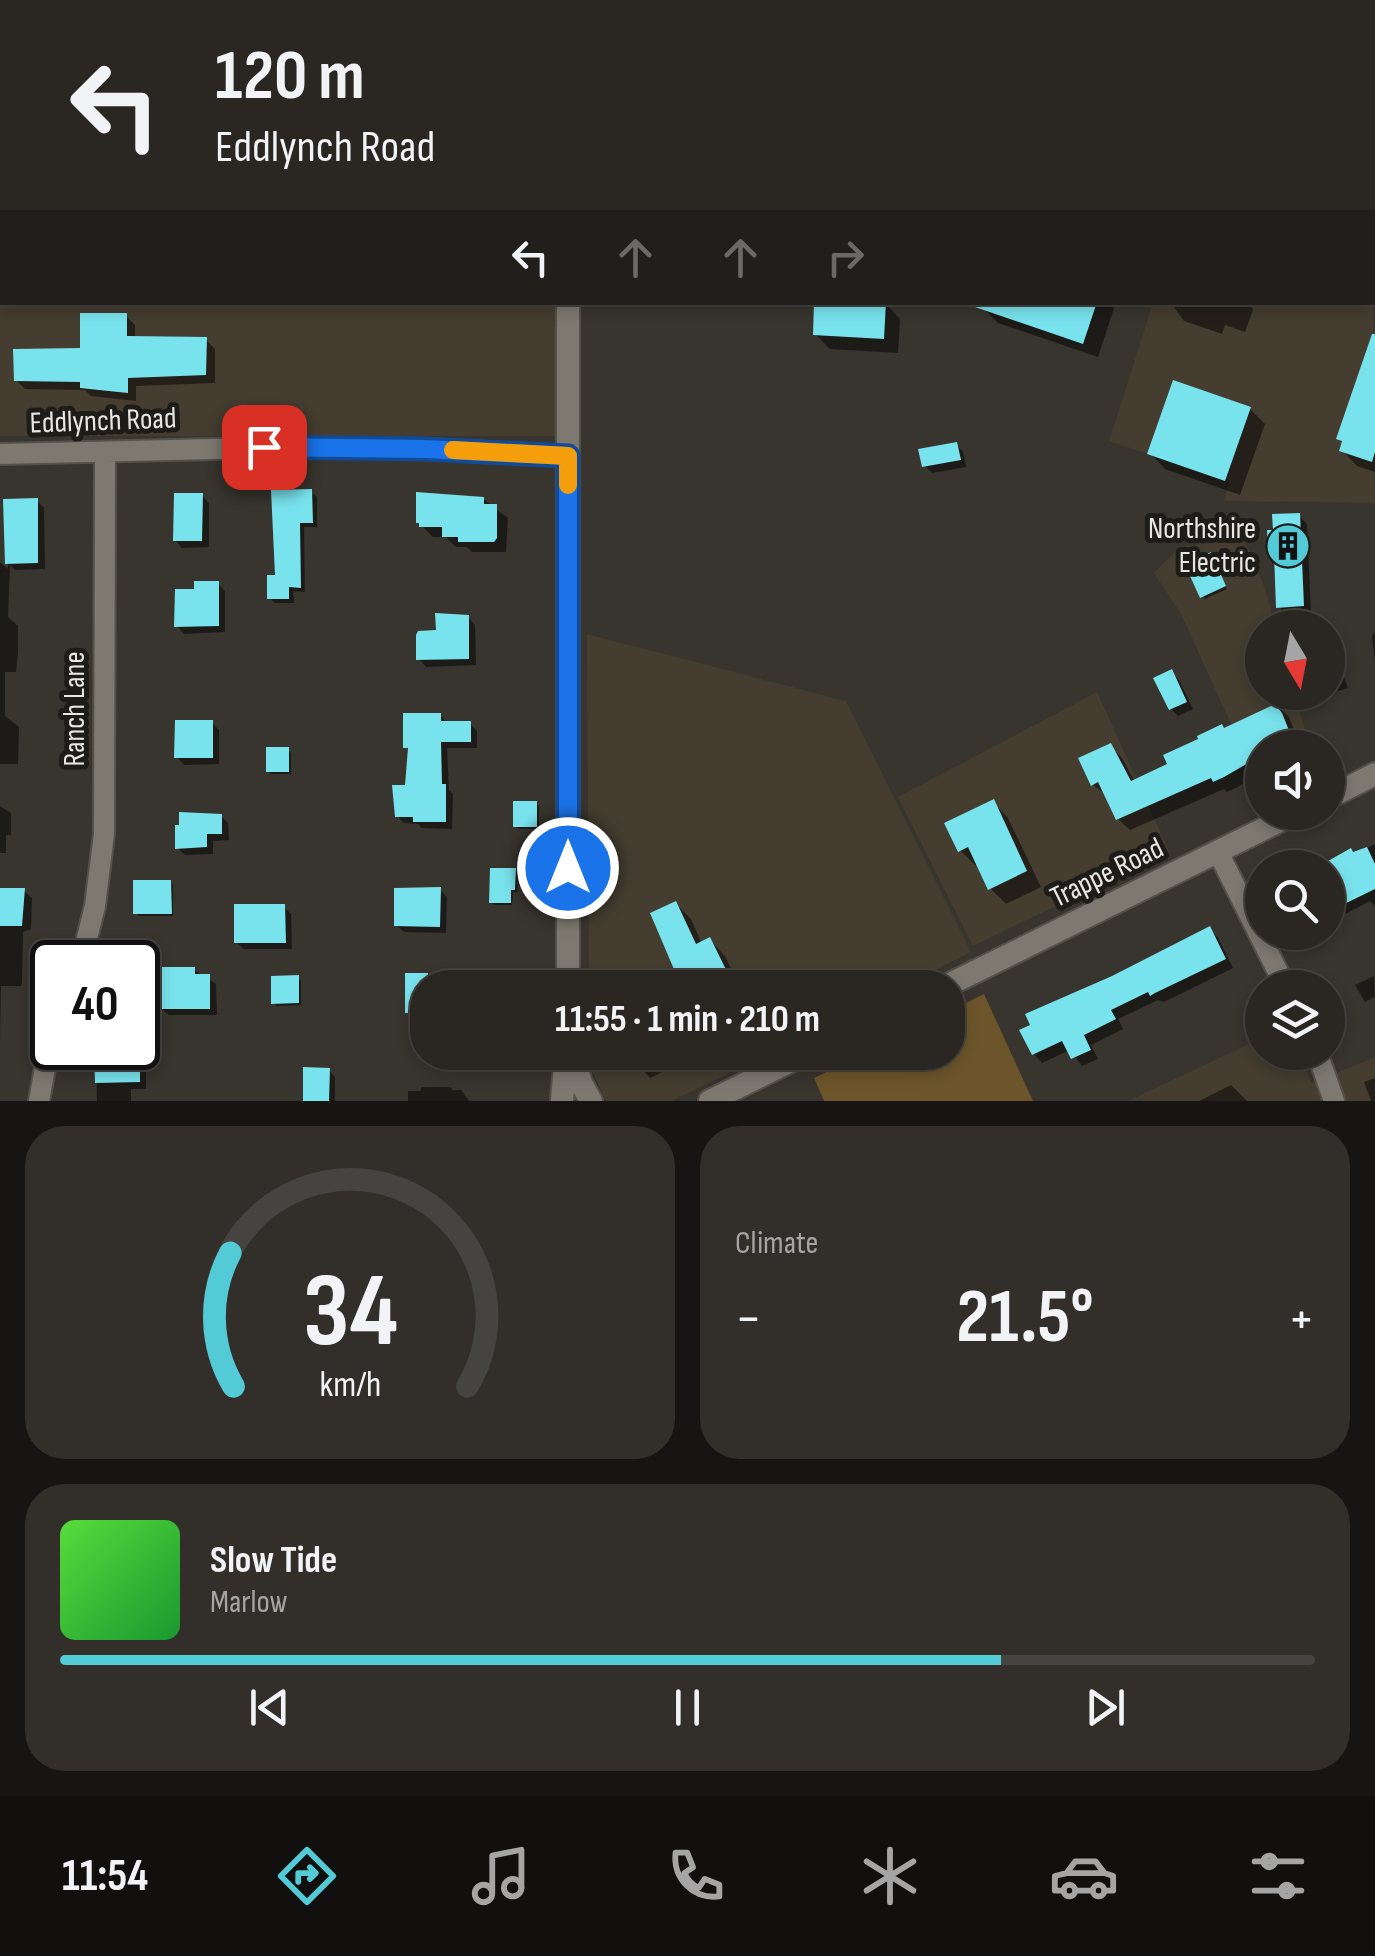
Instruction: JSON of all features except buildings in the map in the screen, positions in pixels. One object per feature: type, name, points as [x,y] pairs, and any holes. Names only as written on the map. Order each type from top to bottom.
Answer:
[{"type":"street","points":[[568,305],[568,970]]},
{"type":"street","name":"Eddlynch Road","points":[[0,454],[264,447],[568,456]]},
{"type":"street","name":"Ranch Lane","points":[[86,940],[98,889],[104,834],[106,452]]},
{"type":"street","points":[[1345,789],[1375,774]]},
{"type":"street","name":"Trappe Road","points":[[965,977],[1262,830]]},
{"type":"street","points":[[1218,852],[1277,970]]},
{"type":"street","points":[[38,1101],[44,1070]]},
{"type":"street","points":[[562,1101],[566,1070]]},
{"type":"street","points":[[576,1070],[591,1101]]},
{"type":"street","points":[[710,1101],[773,1070]]},
{"type":"street","points":[[1323,1070],[1334,1101]]},
{"type":"shaded area","points":[[0,305],[557,305],[556,436],[0,436]]},
{"type":"shaded area","points":[[1152,305],[1373,305],[1375,503],[1224,501],[1230,481],[1109,441]]},
{"type":"shaded area","points":[[1244,539],[1271,610],[1245,610],[1245,710],[1299,710],[1305,730],[1245,730],[1245,755],[1181,614],[1154,573],[1179,547]]},
{"type":"shaded area","points":[[587,634],[846,701],[971,952],[935,970],[589,970]]},
{"type":"shaded area","points":[[1097,692],[1169,851],[973,946],[898,797]]},
{"type":"shaded area","points":[[984,994],[1033,1101],[824,1101],[814,1078],[831,1070],[965,1070],[965,1004]]},
{"type":"shaded area","points":[[1245,1046],[1245,1070],[1306,1070],[1312,1083],[1375,1057],[1375,1101],[1128,1101]]},
{"type":"shaded area","points":[[592,1070],[735,1070],[672,1101],[606,1101]]},
{"type":"slow traffic","points":[[453,450],[568,456],[568,485]]},
{"type":"place","name":"Northshire Electric","points":[[1288,546]]},
{"type":"route","points":[[264,447],[568,456],[568,868]]}]
